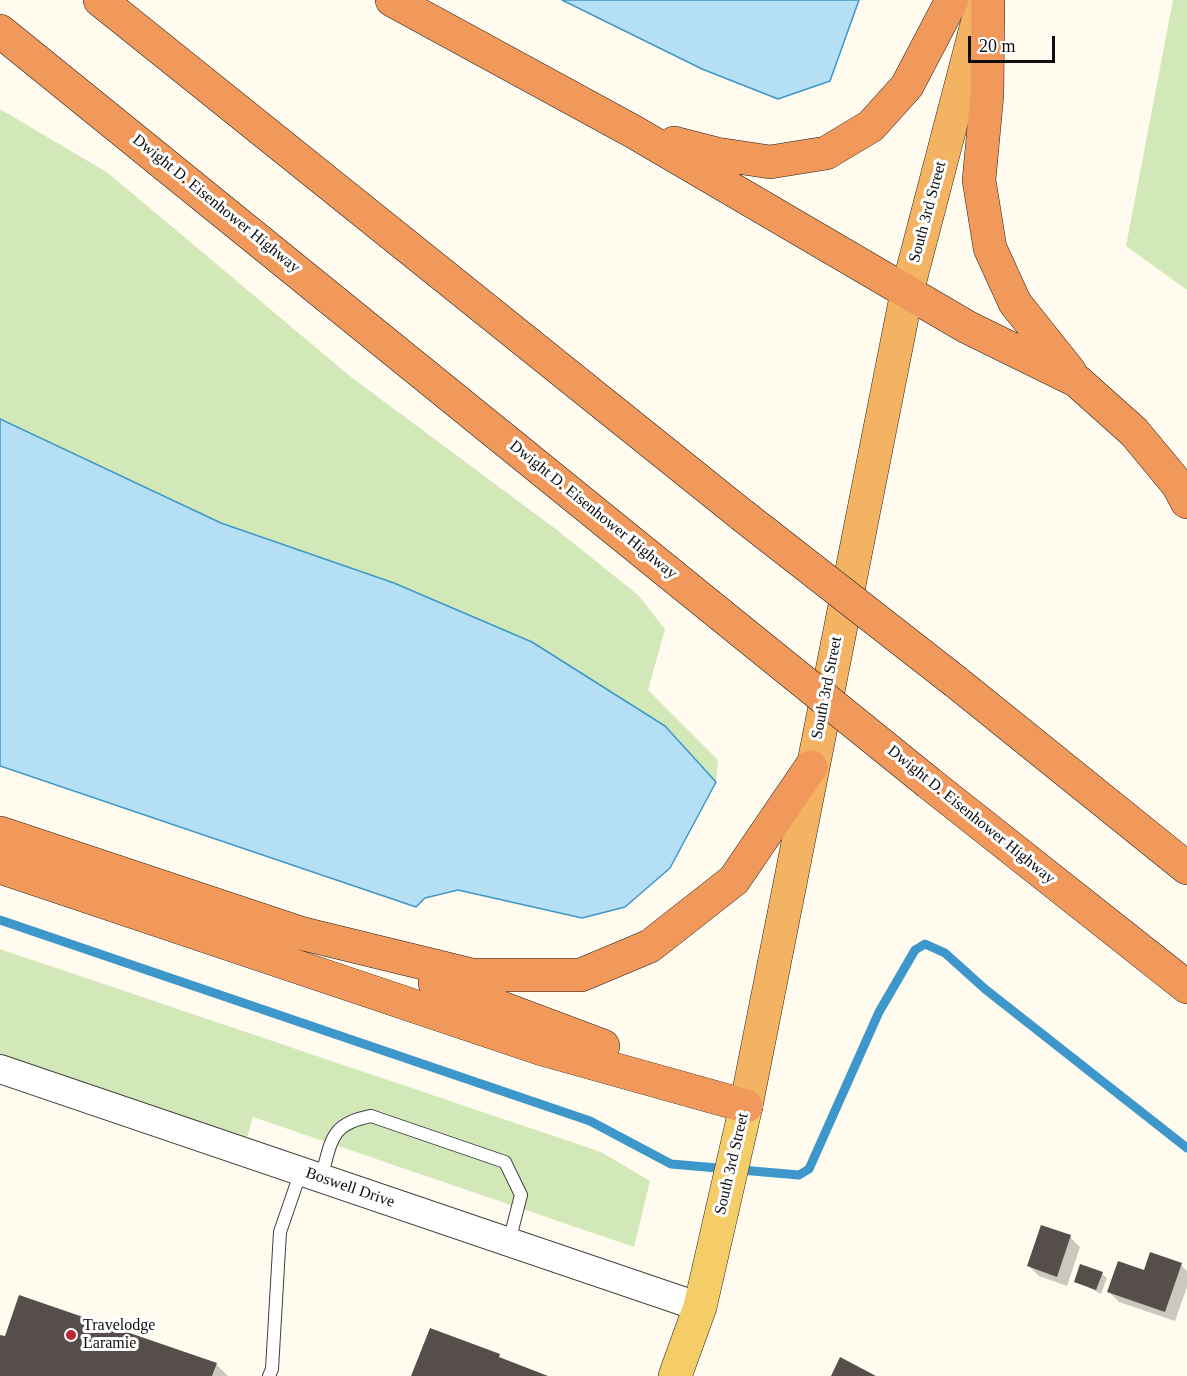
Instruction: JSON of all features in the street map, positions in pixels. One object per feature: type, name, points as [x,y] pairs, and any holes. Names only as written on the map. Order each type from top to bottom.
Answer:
[{"type":"highway","points":[[100,0],[742,515],[956,682],[1187,868]]},
{"type":"highway","points":[[392,0],[634,132],[967,327],[1077,381]]},
{"type":"highway","points":[[634,132],[717,154],[770,162],[826,153],[870,126],[907,86],[952,0]]},
{"type":"highway","name":"South 3rd Street","points":[[746,1106],[811,767],[907,292],[984,0]]},
{"type":"highway","points":[[988,0],[987,95],[979,180],[990,248],[1015,303],[1077,381],[1134,432],[1178,485],[1187,502]]},
{"type":"highway","name":"Dwight D. Eisenhower Highway","points":[[0,31],[294,266],[929,783],[1187,987]]},
{"type":"highway","points":[[0,60],[98,125],[294,266]]},
{"type":"highway","points":[[300,933],[471,975],[581,975],[650,946],[734,880],[811,767]]},
{"type":"highway","points":[[0,833],[300,933],[682,1075],[746,1106]]},
{"type":"highway","points":[[0,867],[543,1049],[746,1106]]},
{"type":"main road","name":"South 3rd Street","points":[[675,1376],[700,1307],[746,1106]]},
{"type":"street","name":"Boswell Drive","points":[[0,1069],[700,1307]]},
{"type":"lane","points":[[269,1376],[272,1369],[280,1232],[335,1132],[350,1120],[371,1116],[505,1162],[520,1195],[509,1242]]},
{"type":"green space","points":[[1173,0],[1187,0],[1187,290],[1126,246]]},
{"type":"green space","points":[[0,109],[108,173],[351,377],[557,530],[638,595],[665,629],[648,690],[718,760],[716,782],[665,726],[532,642],[394,583],[221,523],[0,419]]},
{"type":"green space","points":[[0,949],[601,1152],[650,1181],[634,1247],[253,1117],[243,1151],[0,1069]]},
{"type":"water","points":[[562,0],[859,0],[830,81],[778,99],[702,69]]},
{"type":"water","points":[[0,419],[221,523],[394,583],[532,642],[665,726],[716,782],[670,868],[625,907],[582,918],[458,890],[425,898],[416,907],[0,766]]},
{"type":"building","points":[[1041,1225],[1071,1235],[1057,1277],[1027,1266]]},
{"type":"building","points":[[1150,1252],[1182,1263],[1165,1312],[1107,1292],[1118,1261],[1144,1270]]},
{"type":"building","points":[[1080,1264],[1103,1272],[1096,1290],[1074,1282]]},
{"type":"building","name":"Travelodge Laramie","points":[[19,1295],[217,1363],[212,1376],[0,1376],[0,1335],[5,1336]]},
{"type":"building","points":[[430,1328],[500,1354],[499,1357],[548,1376],[411,1376]]},
{"type":"building","points":[[840,1357],[876,1376],[831,1376]]},
{"type":"waterway","points":[[0,920],[590,1121],[671,1164],[799,1175],[809,1169],[879,1012],[915,950],[925,944],[945,953],[985,989],[1187,1148]]},
{"type":"place","name":"Travelodge Laramie","points":[[71,1335]]}]
